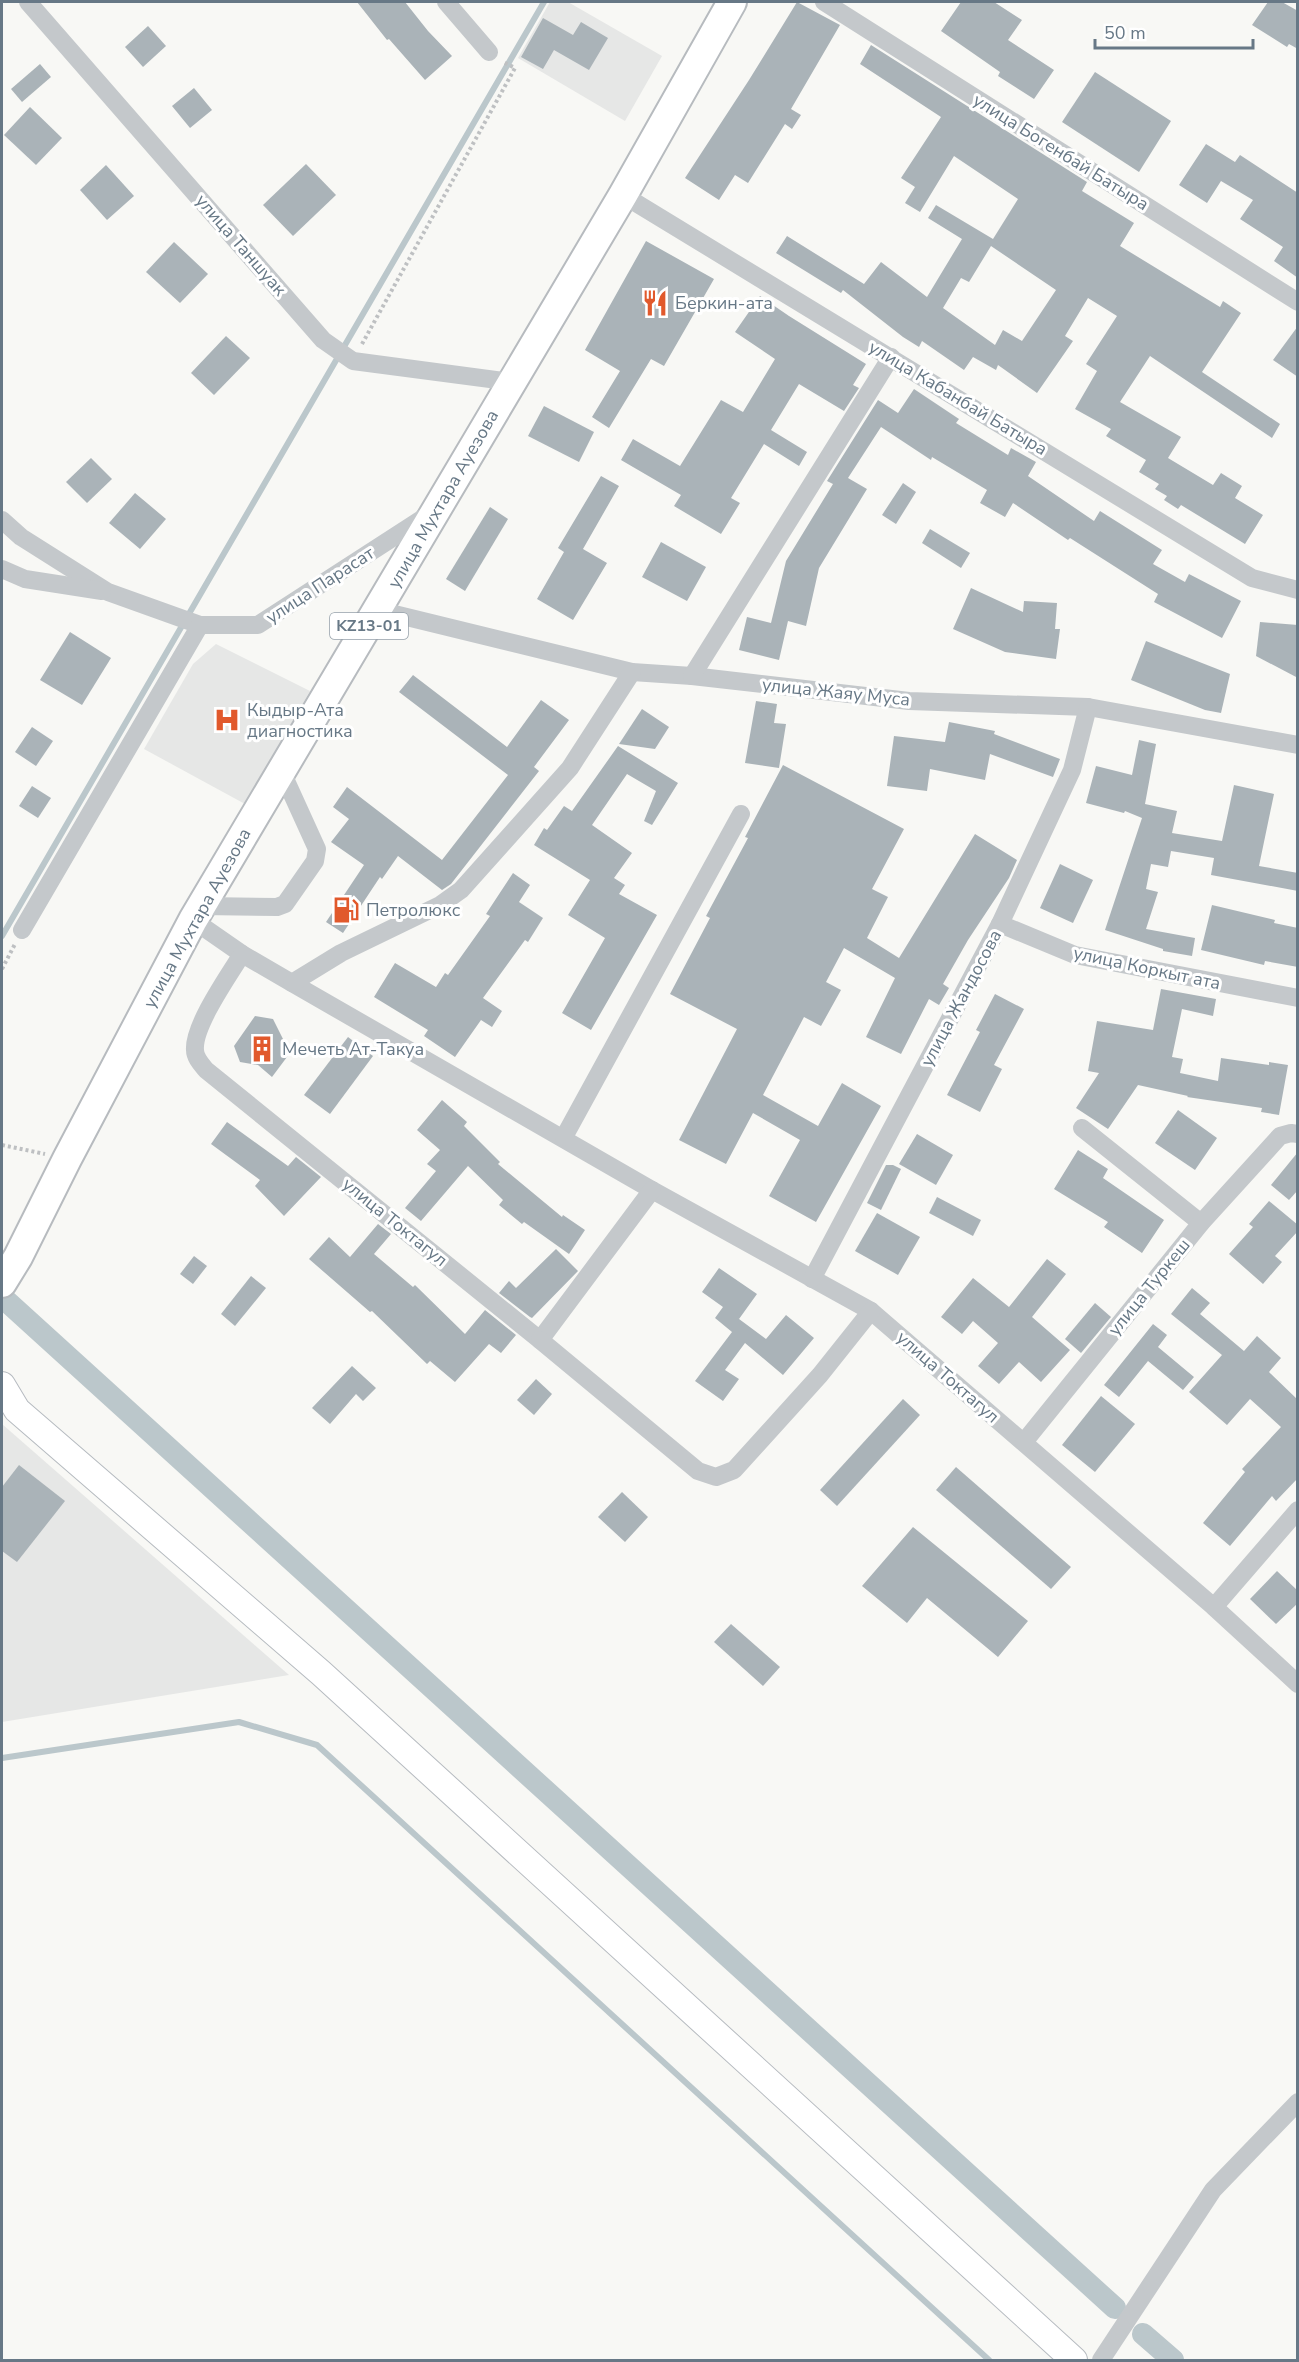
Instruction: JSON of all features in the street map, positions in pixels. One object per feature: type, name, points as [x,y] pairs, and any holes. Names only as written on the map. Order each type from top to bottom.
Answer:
[{"type":"main road","name":"улица Мухтара Ауезова","points":[[2,1283],[18,1257],[197,913],[623,195],[732,2]]},
{"type":"main road","points":[[2,1385],[17,1410],[321,1672],[1074,2361]]},
{"type":"street","name":"улица Таншуак","points":[[28,2],[323,340],[351,360],[512,382]]},
{"type":"street","points":[[446,2],[489,52]]},
{"type":"street","name":"улица Богенбай Батыра","points":[[824,2],[1298,302]]},
{"type":"street","name":"улица Кабанбай Батыра","points":[[623,195],[1252,578],[1298,590]]},
{"type":"street","points":[[692,676],[891,357]]},
{"type":"street","name":"улица Парасат","points":[[2,522],[21,537],[108,592],[198,625],[258,625],[439,507]]},
{"type":"street","points":[[2,569],[25,579],[108,592]]},
{"type":"street","name":"улица Жаяу Муса","points":[[378,610],[632,672],[692,676],[909,701],[1088,708],[1298,745]]},
{"type":"street","points":[[22,930],[198,625]]},
{"type":"street","points":[[292,983],[341,953],[440,905],[461,890],[570,768],[632,672]]},
{"type":"street","name":"улица Жандосова","points":[[812,1279],[1000,924],[1072,770],[1088,708]]},
{"type":"street","points":[[197,913],[277,907],[285,904],[315,861],[317,849],[282,772]]},
{"type":"street","points":[[564,1137],[741,814]]},
{"type":"street","name":"улица Токтагул","points":[[197,913],[242,954],[564,1137],[652,1190],[871,1311],[1214,1607],[1298,1684]]},
{"type":"street","name":"улица Коркыт ата","points":[[1000,924],[1075,955],[1298,998]]},
{"type":"street","name":"улица Токтагул","points":[[242,954],[201,1024],[195,1051],[206,1070],[698,1471],[716,1477],[734,1470],[820,1375],[871,1311]]},
{"type":"street","points":[[1082,1128],[1201,1223]]},
{"type":"street","name":"улица Туркеш","points":[[1024,1442],[1201,1223],[1289,1135]]},
{"type":"street","points":[[540,1340],[652,1190]]},
{"type":"street","points":[[1214,1607],[1298,1509]]},
{"type":"street","points":[[1101,2361],[1213,2190],[1298,2102]]},
{"type":"path","points":[[351,360],[515,68]]},
{"type":"path","points":[[2,969],[22,930]]},
{"type":"path","points":[[2,1145],[67,1159]]},
{"type":"shaded area","points":[[550,2],[568,2],[662,56],[625,121],[518,58]]},
{"type":"shaded area","name":"Кыдыр-Ата диагностика","points":[[216,644],[310,691],[245,804],[144,749],[193,664]]},
{"type":"shaded area","points":[[2,1424],[289,1675],[2,1722]]},
{"type":"building","points":[[357,2],[405,2],[452,56],[425,80],[389,39],[387,40]]},
{"type":"building","points":[[797,2],[840,25],[791,109],[801,115],[792,129],[785,124],[748,183],[735,175],[719,200],[685,178]]},
{"type":"building","points":[[961,2],[994,2],[1022,20],[1008,40],[1054,70],[1034,99],[998,76],[1000,72],[941,31]]},
{"type":"building","points":[[1268,2],[1282,2],[1298,11],[1298,49],[1289,44],[1287,47],[1252,25]]},
{"type":"building","points":[[543,18],[573,35],[581,22],[608,38],[589,70],[554,50],[543,69],[521,57]]},
{"type":"building","points":[[148,26],[166,46],[143,67],[125,47]]},
{"type":"building","points":[[871,45],[1087,182],[1082,191],[1134,223],[1120,246],[1220,307],[1223,301],[1241,313],[1202,372],[1280,424],[1272,438],[1150,356],[1120,402],[1181,437],[1168,458],[1213,485],[1221,473],[1242,486],[1235,498],[1263,515],[1245,544],[1181,505],[1178,509],[1164,500],[1167,496],[1155,489],[1159,484],[1139,472],[1146,460],[1106,436],[1111,429],[1075,409],[1097,371],[1086,364],[1117,316],[1088,298],[1065,336],[1073,341],[1037,393],[998,365],[996,370],[973,357],[964,370],[922,341],[919,347],[843,290],[841,293],[776,253],[787,236],[864,284],[881,262],[927,297],[962,239],[928,218],[936,205],[993,239],[1018,199],[954,156],[920,212],[905,203],[915,187],[901,178],[941,117],[860,64]],"holes":[[[991,246],[1056,290],[1022,341],[1003,330],[995,345],[943,308],[961,278],[969,282]]]},
{"type":"building","points":[[40,64],[51,77],[22,102],[11,89]]},
{"type":"building","points":[[1095,72],[1171,121],[1139,172],[1062,122]]},
{"type":"building","points":[[194,88],[212,110],[190,128],[172,106]]},
{"type":"building","points":[[30,107],[62,138],[36,165],[4,135]]},
{"type":"building","points":[[1206,144],[1235,162],[1240,155],[1298,193],[1298,278],[1274,261],[1283,247],[1240,219],[1253,200],[1221,181],[1207,203],[1179,185]]},
{"type":"building","points":[[306,164],[336,195],[293,236],[263,205]]},
{"type":"building","points":[[106,165],[134,196],[107,220],[80,190]]},
{"type":"building","name":"Беркин-ата","points":[[646,241],[714,279],[664,366],[651,359],[609,428],[592,417],[620,371],[585,350]]},
{"type":"building","points":[[174,242],[208,274],[180,303],[146,272]]},
{"type":"building","points":[[760,296],[866,364],[853,385],[859,388],[844,411],[799,384],[771,430],[807,452],[799,466],[764,444],[731,498],[740,503],[721,534],[674,506],[681,495],[621,460],[633,439],[680,466],[721,400],[743,412],[775,359],[735,332]]},
{"type":"building","points":[[1298,326],[1298,377],[1273,360]]},
{"type":"building","points":[[226,336],[250,358],[214,395],[191,373]]},
{"type":"building","points":[[914,389],[959,419],[956,423],[1008,455],[1011,448],[1036,462],[1028,476],[1094,521],[1100,511],[1162,550],[1153,564],[1185,582],[1189,574],[1241,601],[1222,638],[1154,602],[1158,594],[1070,538],[1068,540],[1013,503],[1005,517],[980,503],[987,490],[932,457],[931,460],[881,427],[848,478],[867,489],[819,568],[806,626],[788,621],[779,660],[739,650],[747,617],[771,623],[786,561],[833,484],[827,481],[878,400],[898,413]]},
{"type":"building","points":[[544,406],[594,432],[579,462],[528,436]]},
{"type":"building","points":[[91,458],[112,479],[87,503],[66,482]]},
{"type":"building","points":[[601,476],[619,486],[583,549],[607,563],[573,620],[537,599],[564,552],[558,548]]},
{"type":"building","points":[[903,483],[916,492],[896,524],[882,515]]},
{"type":"building","points":[[135,493],[166,519],[140,549],[109,523]]},
{"type":"building","points":[[490,507],[508,519],[465,591],[446,579]]},
{"type":"building","points":[[930,529],[970,553],[961,568],[922,543]]},
{"type":"building","points":[[661,542],[706,567],[687,601],[642,577]]},
{"type":"building","points":[[971,588],[1023,612],[1024,601],[1057,603],[1055,629],[1060,629],[1056,659],[1005,652],[953,629]]},
{"type":"building","points":[[1260,622],[1298,625],[1298,678],[1256,656]]},
{"type":"building","points":[[70,632],[111,658],[82,705],[40,680]]},
{"type":"building","points":[[1146,641],[1230,674],[1221,713],[1205,710],[1131,680]]},
{"type":"building","points":[[413,675],[507,747],[541,700],[569,720],[534,767],[539,771],[451,884],[442,890],[398,856],[382,879],[380,877],[343,933],[326,922],[364,865],[331,842],[349,819],[333,807],[347,787],[442,860],[508,775],[399,692]]},
{"type":"building","points":[[756,701],[777,704],[774,723],[786,724],[779,768],[745,763]]},
{"type":"building","points":[[642,709],[669,727],[655,749],[619,744]]},
{"type":"building","points":[[949,722],[995,731],[994,734],[1060,759],[1053,777],[990,754],[985,780],[930,769],[927,791],[887,786],[894,736],[945,742]]},
{"type":"building","points":[[32,727],[53,741],[36,766],[15,752]]},
{"type":"building","points":[[1139,740],[1156,744],[1145,804],[1177,811],[1172,833],[1222,841],[1234,785],[1274,794],[1259,866],[1298,873],[1298,891],[1211,875],[1214,858],[1171,851],[1168,867],[1151,864],[1146,889],[1158,892],[1146,929],[1195,938],[1192,956],[1163,951],[1163,949],[1105,930],[1142,818],[1125,811],[1124,813],[1086,803],[1096,766],[1132,775]]},
{"type":"building","points":[[618,746],[678,783],[652,825],[644,821],[656,791],[627,774],[592,825],[632,853],[614,878],[625,885],[619,894],[657,915],[591,1030],[562,1013],[605,938],[568,915],[590,880],[534,845],[544,828],[547,830],[564,806],[572,811]]},
{"type":"building","points":[[783,765],[904,829],[872,889],[888,897],[867,938],[899,958],[975,834],[1017,860],[1009,878],[968,940],[943,984],[949,988],[939,1005],[929,999],[901,1054],[866,1037],[895,978],[844,948],[826,982],[841,990],[821,1026],[804,1017],[763,1095],[818,1126],[842,1083],[881,1106],[816,1222],[769,1196],[800,1140],[753,1113],[726,1164],[679,1140],[737,1029],[670,994],[710,918],[706,916],[748,838],[745,837]]},
{"type":"building","points":[[32,786],[51,798],[38,818],[19,806]]},
{"type":"building","points":[[1060,864],[1093,880],[1073,923],[1040,908]]},
{"type":"building","points":[[513,873],[530,885],[519,902],[543,918],[528,942],[525,940],[483,998],[502,1011],[492,1027],[481,1020],[455,1057],[424,1036],[428,1030],[374,997],[395,963],[436,987],[445,973],[448,975],[490,916],[486,914]]},
{"type":"building","points":[[1212,905],[1298,928],[1298,967],[1265,961],[1264,965],[1201,950]]},
{"type":"building","points":[[1161,989],[1216,999],[1213,1016],[1182,1009],[1172,1057],[1183,1059],[1180,1073],[1218,1081],[1221,1058],[1269,1065],[1269,1062],[1288,1065],[1279,1115],[1261,1112],[1262,1108],[1187,1097],[1138,1085],[1108,1129],[1076,1108],[1099,1073],[1088,1071],[1097,1021],[1153,1030]]},
{"type":"building","points":[[995,994],[1024,1009],[994,1065],[1002,1069],[980,1112],[947,1095],[980,1032],[976,1030]]},
{"type":"building","name":"Мечеть Ат-Такуа","points":[[255,1016],[273,1019],[290,1053],[272,1077],[258,1065],[240,1062],[234,1046]]},
{"type":"building","points":[[348,1037],[373,1056],[330,1114],[304,1095]]},
{"type":"building","points":[[442,1100],[467,1122],[464,1126],[500,1162],[498,1164],[562,1217],[563,1215],[585,1230],[569,1254],[524,1222],[522,1224],[499,1205],[503,1200],[468,1166],[421,1221],[405,1208],[436,1171],[427,1164],[440,1150],[417,1130]]},
{"type":"building","points":[[1178,1110],[1217,1138],[1195,1170],[1155,1143]]},
{"type":"building","points":[[227,1122],[288,1166],[296,1157],[321,1177],[284,1216],[255,1186],[260,1180],[211,1144]]},
{"type":"building","points":[[917,1134],[953,1155],[936,1185],[899,1164]]},
{"type":"building","points":[[1078,1150],[1108,1169],[1103,1178],[1164,1220],[1142,1253],[1104,1227],[1108,1222],[1054,1189]]},
{"type":"building","points":[[1298,1152],[1298,1190],[1289,1200],[1271,1185]]},
{"type":"building","points":[[886,1165],[893,1165],[901,1169],[881,1210],[867,1203]]},
{"type":"building","points":[[937,1197],[981,1220],[973,1236],[929,1213]]},
{"type":"building","points":[[1269,1201],[1298,1225],[1298,1231],[1275,1256],[1282,1262],[1263,1284],[1229,1254],[1253,1227],[1249,1224]]},
{"type":"building","points":[[877,1213],[920,1237],[898,1275],[855,1251]]},
{"type":"building","points":[[378,1224],[391,1234],[374,1254],[413,1287],[415,1285],[465,1334],[485,1310],[516,1335],[501,1353],[489,1344],[455,1382],[430,1361],[427,1364],[372,1311],[370,1312],[309,1259],[329,1237],[350,1257]]},
{"type":"building","points":[[556,1249],[578,1271],[532,1318],[499,1293],[509,1281],[516,1288]]},
{"type":"building","points":[[194,1256],[207,1266],[193,1284],[180,1274]]},
{"type":"building","points":[[1047,1259],[1066,1274],[1032,1317],[1070,1350],[1041,1382],[1019,1362],[999,1384],[978,1366],[998,1343],[973,1321],[962,1334],[941,1317],[973,1278],[1009,1307]]},
{"type":"building","points":[[719,1268],[757,1294],[739,1319],[766,1339],[786,1315],[814,1338],[783,1375],[745,1343],[725,1370],[739,1379],[723,1401],[695,1381],[732,1332],[715,1318],[723,1307],[702,1292]]},
{"type":"building","points":[[251,1276],[266,1288],[235,1326],[221,1314]]},
{"type":"building","points":[[1192,1288],[1210,1303],[1200,1314],[1244,1351],[1257,1336],[1281,1358],[1269,1372],[1298,1400],[1298,1478],[1276,1501],[1272,1496],[1230,1546],[1203,1523],[1245,1472],[1242,1469],[1281,1427],[1250,1399],[1227,1425],[1189,1392],[1222,1355],[1171,1314]]},
{"type":"building","points":[[1095,1303],[1111,1317],[1081,1353],[1065,1339]]},
{"type":"building","points":[[1153,1324],[1167,1335],[1158,1347],[1194,1377],[1183,1390],[1148,1361],[1119,1397],[1104,1385]]},
{"type":"building","points":[[352,1366],[376,1388],[363,1401],[356,1394],[330,1424],[312,1408]]},
{"type":"building","points":[[536,1379],[552,1394],[534,1415],[517,1400]]},
{"type":"building","points":[[1101,1396],[1135,1424],[1095,1472],[1062,1445]]},
{"type":"building","points":[[903,1399],[920,1415],[837,1506],[820,1490]]},
{"type":"building","points":[[19,1465],[65,1501],[17,1562],[2,1551],[2,1487]]},
{"type":"building","points":[[956,1467],[1071,1567],[1051,1589],[936,1490]]},
{"type":"building","points":[[622,1492],[648,1517],[625,1542],[598,1517]]},
{"type":"building","points":[[913,1527],[1028,1621],[998,1657],[927,1598],[907,1623],[862,1586]]},
{"type":"building","points":[[1277,1571],[1298,1591],[1298,1603],[1276,1624],[1250,1599]]},
{"type":"building","points":[[731,1624],[780,1667],[763,1686],[714,1642]]},
{"type":"waterway","points":[[2,936],[544,2]]},
{"type":"waterway","points":[[2,1297],[1115,2308]]},
{"type":"waterway","points":[[2,1758],[239,1722],[317,1745],[989,2360]]},
{"type":"waterway","points":[[1143,2334],[1173,2360]]},
{"type":"place","name":"Беркин-ата","points":[[655,303]]},
{"type":"place","name":"Кыдыр-Ата диагностика","points":[[227,720]]},
{"type":"place","name":"Петролюкс","points":[[346,910]]},
{"type":"place","name":"Мечеть Ат-Такуа","points":[[262,1049]]}]
